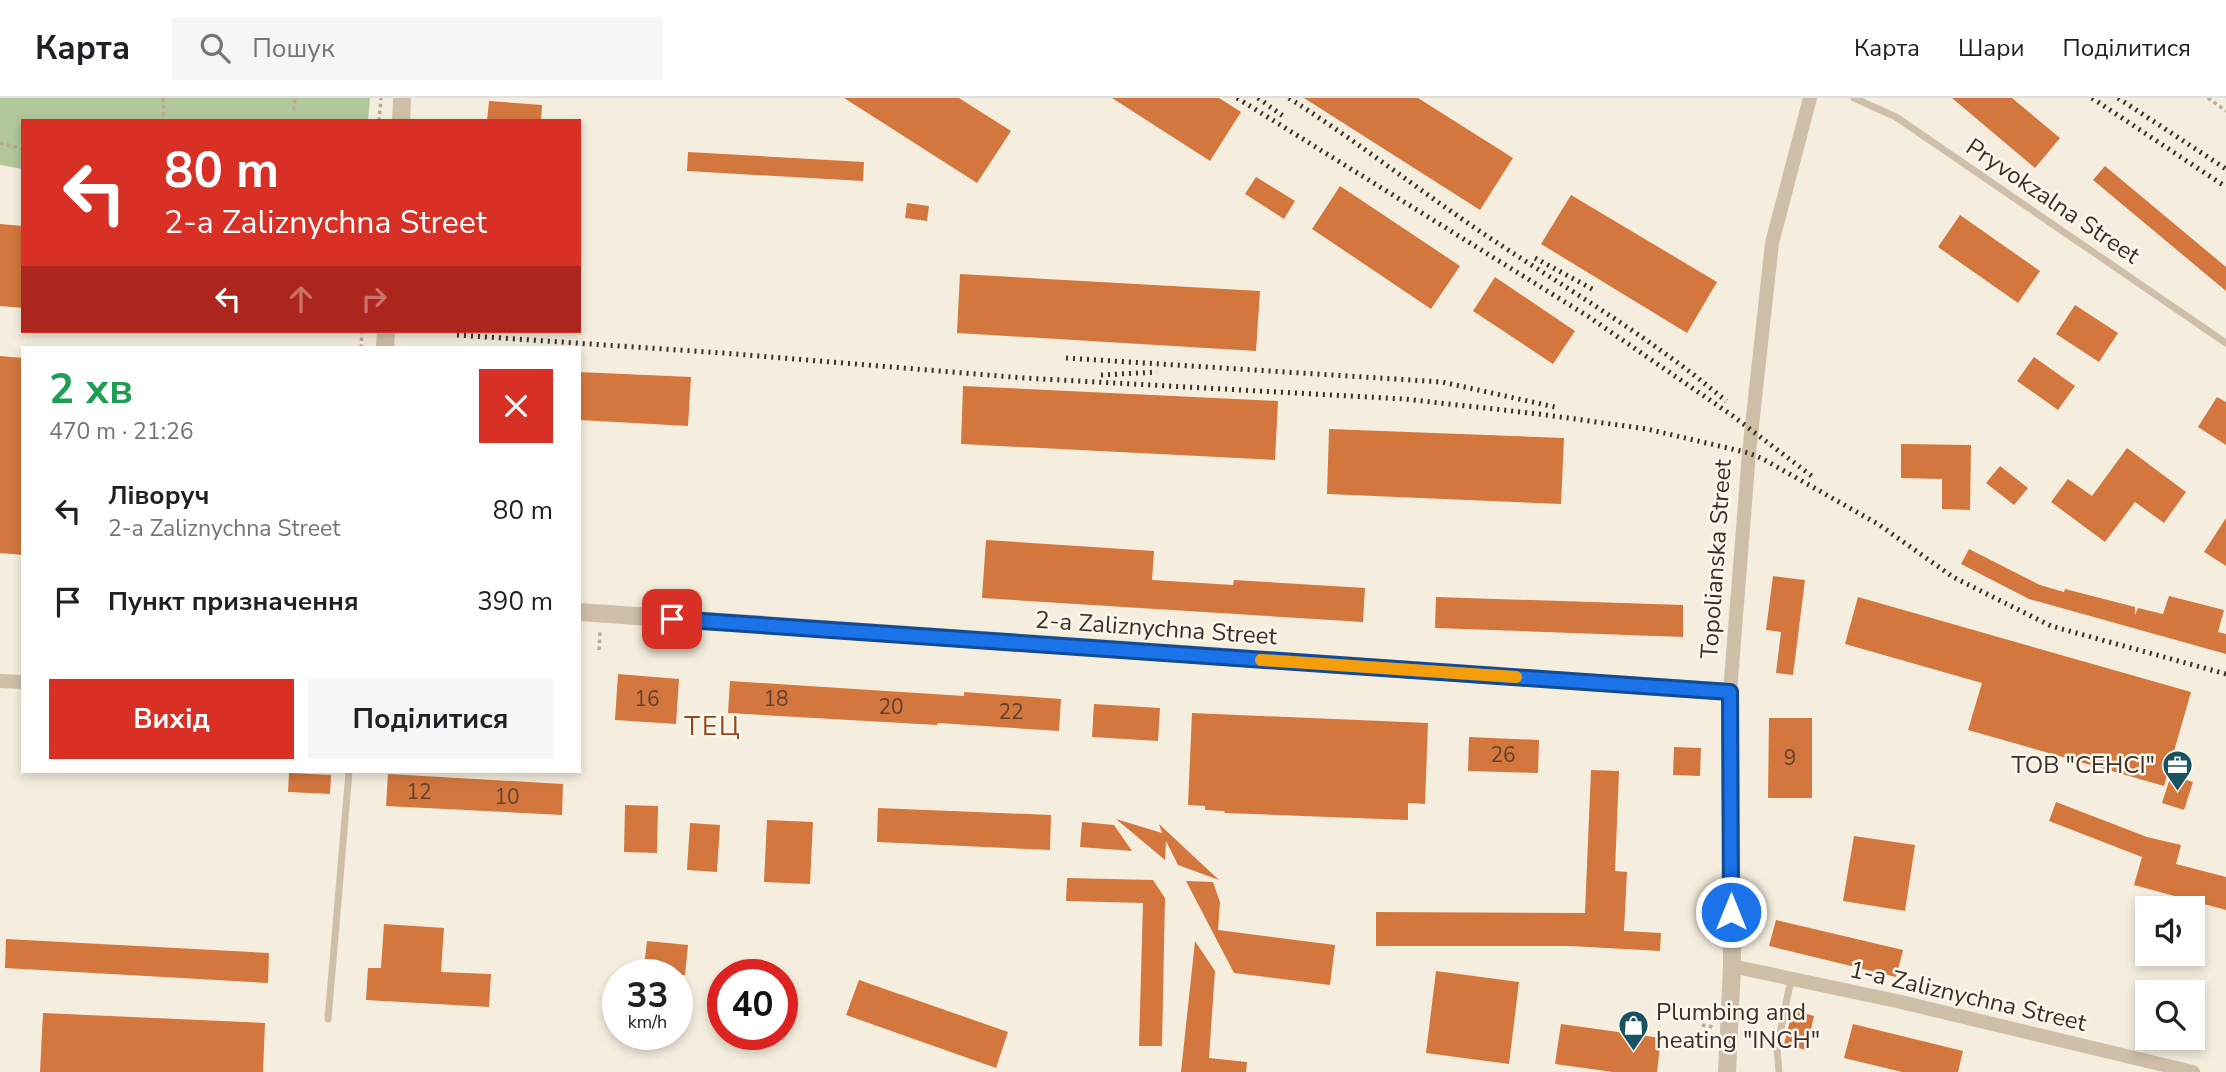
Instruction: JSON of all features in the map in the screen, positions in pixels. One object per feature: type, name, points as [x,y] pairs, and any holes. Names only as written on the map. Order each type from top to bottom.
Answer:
[{"type":"street","points":[[401,119],[402,98]]},
{"type":"street","name":"Topolianska Street","points":[[1727,1072],[1732,967],[1730,692],[1749,453],[1772,243],[1810,98]]},
{"type":"street","name":"2-a Zaliznychna Street","points":[[581,612],[1730,692]]},
{"type":"street","points":[[0,681],[21,682]]},
{"type":"street","name":"1-a Zaliznychna Street","points":[[1732,967],[1901,1002],[2193,1072]]},
{"type":"lane","name":"Pryvokzalna Street","points":[[1854,98],[1896,117],[2226,342]]},
{"type":"lane","points":[[328,1019],[349,773]]},
{"type":"lane","points":[[1779,1072],[1777,1049],[1791,979]]},
{"type":"path","points":[[163,98],[164,119]]},
{"type":"path","points":[[294,110],[295,98]]},
{"type":"path","points":[[379,119],[381,98]]},
{"type":"path","points":[[2208,98],[2226,111]]},
{"type":"path","points":[[0,143],[21,148]]},
{"type":"green space","points":[[0,98],[370,98],[368,119],[21,119],[21,169],[0,165]]},
{"type":"building","points":[[844,98],[959,98],[1011,131],[977,183]]},
{"type":"building","points":[[1112,98],[1219,98],[1241,112],[1210,161]]},
{"type":"building","points":[[1304,98],[1418,98],[1513,158],[1480,210]]},
{"type":"building","points":[[1952,98],[2012,98],[2060,138],[2035,168]]},
{"type":"building","points":[[489,101],[542,105],[541,119],[487,119]]},
{"type":"building","points":[[688,152],[864,162],[863,181],[687,171]]},
{"type":"building","points":[[2105,166],[2226,267],[2226,291],[2093,180]]},
{"type":"building","points":[[1256,177],[1295,201],[1284,219],[1245,194]]},
{"type":"building","points":[[1340,186],[1460,266],[1431,309],[1312,229]]},
{"type":"building","points":[[1571,195],[1717,282],[1687,333],[1541,244]]},
{"type":"building","points":[[907,203],[929,206],[927,221],[905,218]]},
{"type":"building","points":[[1960,215],[2040,271],[2018,303],[1938,247]]},
{"type":"building","points":[[0,224],[21,226],[21,308],[0,306]]},
{"type":"building","points":[[960,274],[1260,291],[1256,351],[957,333]]},
{"type":"building","points":[[1495,277],[1575,331],[1553,364],[1473,311]]},
{"type":"building","points":[[2075,305],[2118,333],[2099,362],[2056,334]]},
{"type":"building","points":[[0,356],[21,358],[21,555],[0,553]]},
{"type":"building","points":[[2034,357],[2075,386],[2058,410],[2017,381]]},
{"type":"building","points":[[581,372],[691,377],[688,426],[581,420]]},
{"type":"building","points":[[963,386],[1278,401],[1275,460],[961,444]]},
{"type":"building","points":[[2217,397],[2226,402],[2226,445],[2198,427]]},
{"type":"building","points":[[1329,429],[1564,438],[1561,504],[1327,494]]},
{"type":"building","points":[[1901,444],[1971,445],[1970,510],[1942,509],[1942,479],[1901,478]]},
{"type":"building","points":[[2127,448],[2186,492],[2164,523],[2135,502],[2105,542],[2051,502],[2068,479],[2092,496]]},
{"type":"building","points":[[2000,466],[2028,488],[2014,505],[1986,483]]},
{"type":"building","points":[[2226,518],[2226,566],[2204,552]]},
{"type":"building","points":[[986,540],[1154,551],[1152,580],[1233,585],[1234,580],[1365,588],[1363,622],[982,598]]},
{"type":"building","points":[[1969,549],[2040,585],[2135,607],[2135,615],[2138,608],[2163,614],[2169,596],[2224,610],[2218,632],[2226,634],[2226,654],[2029,599],[1961,564]]},
{"type":"building","points":[[1773,576],[1805,580],[1793,675],[1776,673],[1781,632],[1766,630]]},
{"type":"building","points":[[1436,597],[1683,605],[1683,637],[1435,628]]},
{"type":"building","points":[[1858,597],[2191,692],[2164,786],[1968,730],[1982,683],[1845,644]]},
{"type":"building","points":[[618,674],[679,679],[676,724],[615,720]]},
{"type":"building","points":[[730,681],[964,696],[964,692],[1061,699],[1059,731],[728,713]]},
{"type":"building","points":[[1094,704],[1160,708],[1158,741],[1092,737]]},
{"type":"building","points":[[1192,713],[1428,723],[1425,804],[1408,803],[1408,820],[1225,813],[1205,810],[1205,806],[1188,805]]},
{"type":"building","points":[[1769,718],[1812,718],[1812,798],[1768,798]]},
{"type":"building","points":[[1469,737],[1539,740],[1538,773],[1468,771]]},
{"type":"building","points":[[1674,747],[1701,748],[1700,776],[1673,775]]},
{"type":"building","points":[[1591,770],[1619,771],[1615,871],[1627,872],[1624,931],[1661,933],[1660,951],[1570,946],[1376,946],[1376,912],[1585,913]]},
{"type":"building","points":[[289,773],[331,775],[330,794],[288,792]]},
{"type":"building","points":[[388,774],[563,784],[562,815],[386,806]]},
{"type":"building","name":"ТОВ \"СЕНСІ\"","points":[[2171,775],[2193,782],[2184,810],[2162,803]]},
{"type":"building","points":[[2056,802],[2147,837],[2181,845],[2176,864],[2226,877],[2226,910],[2205,904],[2205,896],[2174,896],[2134,885],[2142,857],[2049,821]]},
{"type":"building","points":[[625,805],[658,806],[657,853],[624,852]]},
{"type":"building","points":[[878,808],[1051,815],[1050,850],[877,842]]},
{"type":"building","points":[[1116,819],[1162,833],[1159,824],[1219,880],[1178,865],[1166,841],[1165,860]]},
{"type":"building","points":[[767,820],[813,822],[810,884],[764,882]]},
{"type":"building","points":[[1082,822],[1114,825],[1132,851],[1080,847]]},
{"type":"building","points":[[690,823],[720,825],[717,872],[687,870]]},
{"type":"building","points":[[1854,836],[1915,845],[1905,911],[1843,901]]},
{"type":"building","points":[[1067,878],[1153,880],[1165,898],[1162,1046],[1139,1046],[1143,903],[1066,901]]},
{"type":"building","points":[[1186,881],[1213,882],[1220,902],[1218,930],[1335,945],[1330,985],[1234,973]]},
{"type":"building","points":[[1776,920],[1903,950],[1896,977],[1769,946]]},
{"type":"building","points":[[384,924],[444,928],[441,972],[491,974],[489,1007],[366,1000],[368,968],[381,968]]},
{"type":"building","points":[[6,939],[269,953],[268,983],[5,968]]},
{"type":"building","points":[[647,941],[688,945],[687,959],[645,959]]},
{"type":"building","points":[[1195,941],[1215,971],[1209,1058],[1247,1062],[1246,1072],[1181,1072]]},
{"type":"building","points":[[1436,971],[1519,982],[1509,1064],[1426,1053]]},
{"type":"building","points":[[859,980],[1008,1032],[996,1068],[846,1015]]},
{"type":"building","points":[[1793,1010],[1814,1016],[1806,1050],[1784,1044]]},
{"type":"building","points":[[43,1013],[265,1023],[263,1072],[40,1072]]},
{"type":"building","points":[[1561,1024],[1661,1038],[1657,1072],[1613,1072],[1555,1064]]},
{"type":"building","points":[[1853,1024],[1963,1051],[1958,1072],[1902,1072],[1844,1058]]},
{"type":"railway","points":[[1237,98],[1589,317],[1733,416],[1813,477]]},
{"type":"railway","points":[[1258,98],[1283,116]]},
{"type":"railway","points":[[1289,98],[1481,232],[1668,355],[1726,401]]},
{"type":"railway","points":[[2092,98],[2226,187]]},
{"type":"railway","points":[[2118,98],[2226,169]]},
{"type":"railway","points":[[1535,258],[1596,291]]},
{"type":"railway","points":[[457,335],[723,353],[1024,378],[1404,399],[1647,429],[1749,453],[1763,459],[1878,524],[1953,577],[2051,626],[2226,674]]},
{"type":"railway","points":[[1066,358],[1442,382],[1555,407]]},
{"type":"railway","points":[[1101,375],[1157,372]]},
{"type":"slow traffic","points":[[1261,660],[1516,677]]},
{"type":"place","name":"ТОВ \"СЕНСІ\"","points":[[2178,792]]},
{"type":"place","name":"Plumbing and heating \"INCH\"","points":[[1633,1053]]},
{"type":"district","name":"ТЕЦ","points":[[713,726]]},
{"type":"route","points":[[672,619],[1730,692],[1731,912]]}]
